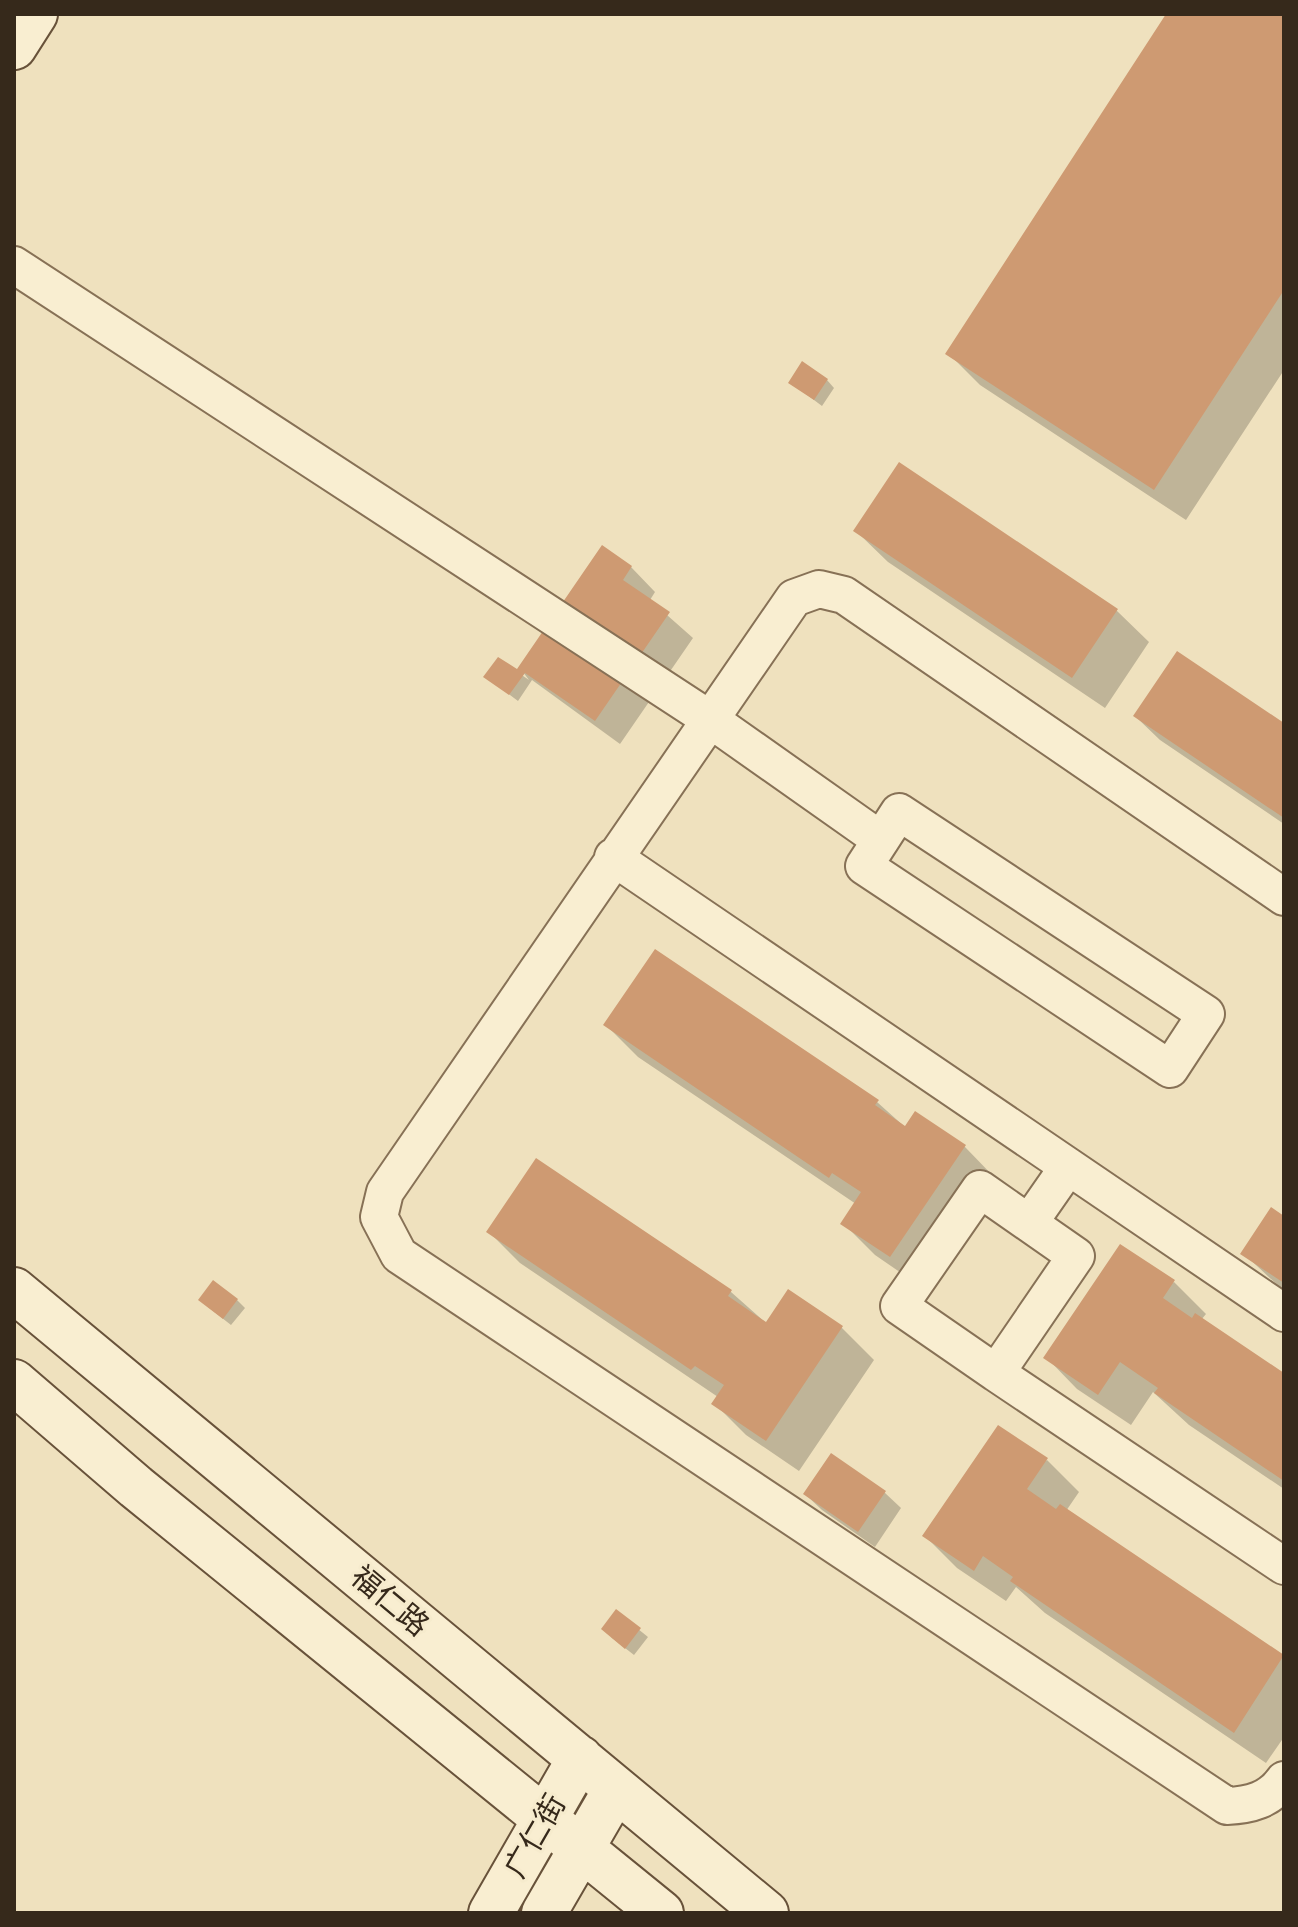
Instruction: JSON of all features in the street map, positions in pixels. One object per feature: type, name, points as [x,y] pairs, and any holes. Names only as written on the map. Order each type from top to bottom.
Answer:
[{"type":"main road","points":[[14,47],[35,14]]},
{"type":"main road","name":"福仁路","points":[[14,1290],[766,1913]]},
{"type":"main road","points":[[14,1382],[148,1497],[661,1913]]},
{"type":"main road","name":"广仁街","points":[[491,1913],[580,1758]]},
{"type":"main road","name":"广仁街","points":[[544,1913],[616,1789]]},
{"type":"street","points":[[14,265],[708,718],[881,840]]},
{"type":"street","points":[[1284,897],[844,595],[819,589],[794,598],[708,718],[385,1192],[379,1217],[399,1255],[1227,1806],[1252,1805],[1278,1788],[1284,1780]]},
{"type":"street","points":[[899,812],[1206,1014],[1170,1069],[864,866],[881,840],[899,812]]},
{"type":"street","points":[[613,857],[1284,1313]]},
{"type":"street","points":[[1029,1223],[1068,1167]]},
{"type":"street","points":[[996,1373],[1076,1256],[980,1189],[899,1306],[996,1373],[1284,1566]]},
{"type":"building","points":[[1166,14],[1284,14],[1284,290],[1154,490],[945,354]]},
{"type":"building","points":[[802,361],[828,379],[814,400],[788,383]]},
{"type":"building","points":[[899,462],[1118,609],[1072,678],[853,531]]},
{"type":"building","points":[[602,545],[632,566],[623,580],[670,612],[595,721],[525,673],[509,695],[483,677],[498,657],[517,669]]},
{"type":"building","points":[[1177,651],[1284,723],[1284,818],[1133,716]]},
{"type":"building","points":[[655,949],[879,1100],[875,1105],[905,1126],[915,1111],[966,1145],[890,1257],[840,1224],[861,1192],[832,1173],[829,1178],[603,1025]]},
{"type":"building","points":[[536,1158],[732,1290],[728,1296],[766,1322],[788,1289],[843,1326],[766,1441],[711,1404],[724,1385],[695,1366],[691,1370],[486,1232]]},
{"type":"building","points":[[1271,1207],[1284,1216],[1284,1283],[1240,1254]]},
{"type":"building","points":[[1120,1244],[1175,1280],[1163,1298],[1192,1318],[1195,1313],[1284,1373],[1284,1481],[1154,1393],[1158,1388],[1120,1362],[1098,1395],[1043,1358]]},
{"type":"building","points":[[213,1280],[238,1299],[223,1319],[198,1300]]},
{"type":"building","points":[[998,1425],[1048,1458],[1027,1489],[1056,1509],[1060,1504],[1284,1655],[1234,1733],[1010,1581],[1013,1577],[983,1556],[974,1571],[922,1536]]},
{"type":"building","points":[[831,1453],[886,1491],[858,1532],[803,1494]]},
{"type":"building","points":[[616,1609],[641,1628],[625,1649],[601,1629]]}]
